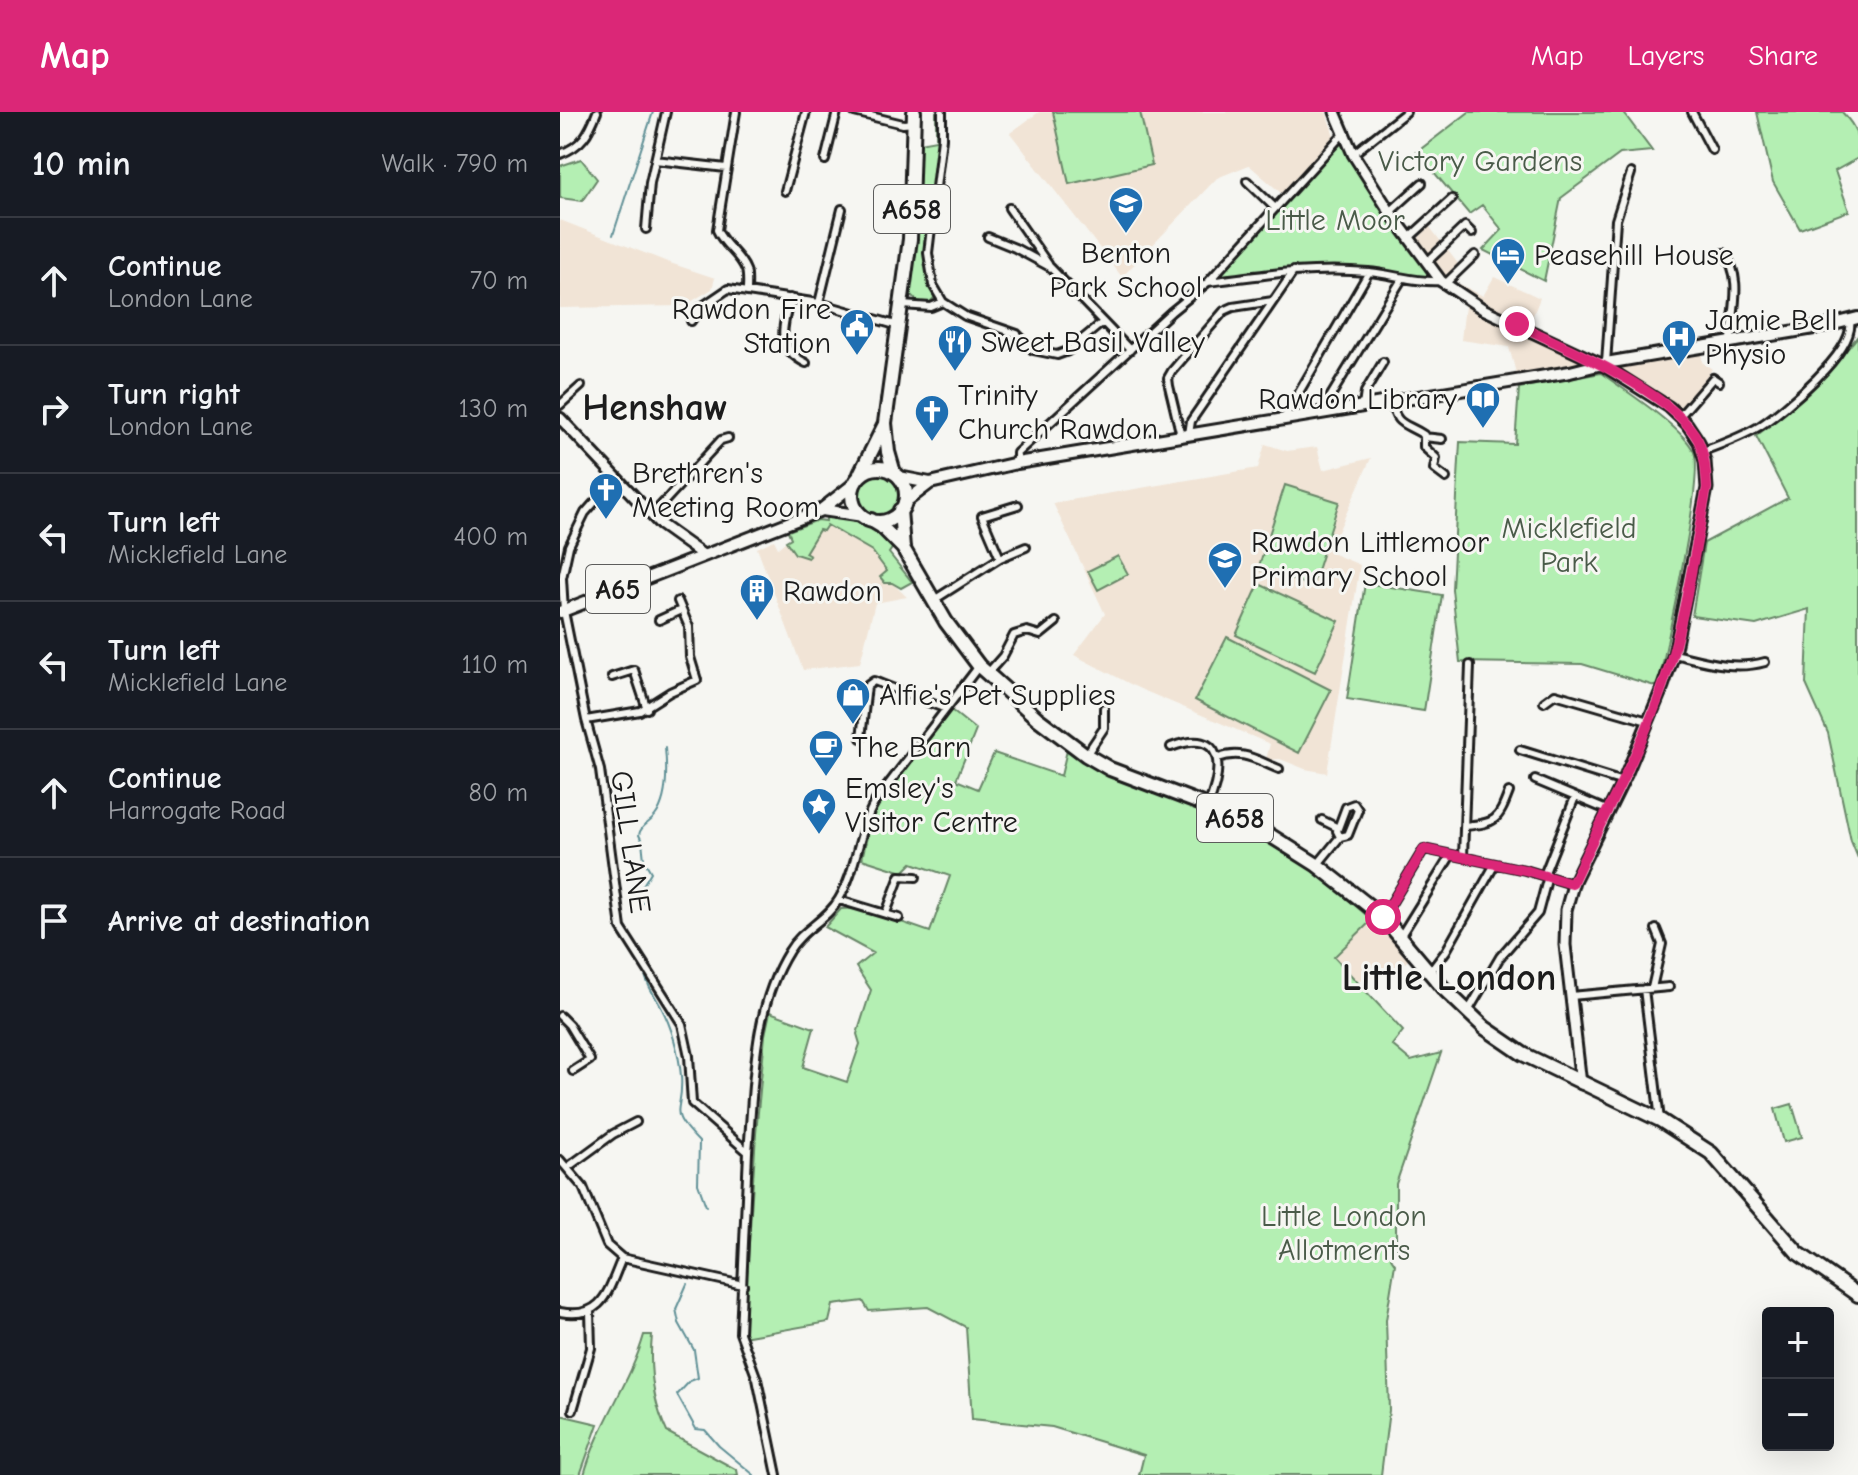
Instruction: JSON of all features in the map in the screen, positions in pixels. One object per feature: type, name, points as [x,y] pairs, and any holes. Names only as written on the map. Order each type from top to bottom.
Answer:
[{"type":"highway","name":"A658","points":[[903,548],[904,487],[888,452],[885,423],[910,239],[914,118]]},
{"type":"highway","name":"A658","points":[[856,480],[885,423]]},
{"type":"highway","points":[[896,475],[876,468],[856,480],[853,502],[867,518],[887,520],[902,507]]},
{"type":"highway","name":"A658","points":[[867,518],[881,526],[903,548],[933,601],[983,669],[1037,718],[1110,769],[1208,806],[1268,834],[1317,865],[1383,917],[1467,1013],[1503,1042],[1581,1084],[1660,1120],[1711,1153],[1798,1253],[1858,1295]]},
{"type":"main road","points":[[1335,112],[1353,154],[1390,212],[1443,282],[1483,309],[1604,363],[1680,416],[1703,451],[1707,488],[1674,654],[1650,722],[1572,884],[1565,927],[1581,1084]]},
{"type":"main road","points":[[896,475],[930,483],[1017,463],[1570,372],[1604,363],[1854,320]]},
{"type":"main road","points":[[1629,381],[1628,369],[1634,358]]},
{"type":"main road","points":[[560,418],[652,515],[703,555]]},
{"type":"main road","name":"A65","points":[[562,611],[821,510],[856,480]]},
{"type":"main road","points":[[902,507],[930,483]]},
{"type":"main road","name":"A65","points":[[821,510],[867,518]]},
{"type":"main road","points":[[1580,1067],[1597,1091]]},
{"type":"street","points":[[560,154],[571,150],[588,135],[597,112]]},
{"type":"street","points":[[646,229],[655,160],[666,112]]},
{"type":"street","points":[[736,112],[717,230],[722,242],[738,257],[746,271],[747,291]]},
{"type":"street","points":[[785,191],[806,112]]},
{"type":"street","points":[[825,160],[837,112]]},
{"type":"street","points":[[854,112],[903,124],[914,118]]},
{"type":"street","points":[[942,112],[942,138],[928,253],[933,285],[943,302],[965,316],[1017,334],[1033,350],[1057,355],[1068,351],[1103,322]]},
{"type":"street","points":[[1353,154],[1406,112]]},
{"type":"street","points":[[1692,112],[1712,150]]},
{"type":"street","points":[[1017,463],[1017,453],[1208,282],[1343,134]]},
{"type":"street","points":[[655,160],[726,168]]},
{"type":"street","points":[[1604,363],[1616,220],[1631,173]]},
{"type":"street","points":[[1247,181],[1275,208]]},
{"type":"street","points":[[1390,212],[1422,183]]},
{"type":"street","points":[[1409,238],[1452,199]]},
{"type":"street","points":[[1009,208],[1050,267],[1130,350]]},
{"type":"street","points":[[819,303],[842,209]]},
{"type":"street","points":[[1427,262],[1465,226],[1472,233]]},
{"type":"street","points":[[988,237],[1050,267]]},
{"type":"street","points":[[1724,253],[1734,266],[1736,289],[1731,341]]},
{"type":"street","points":[[1208,282],[1294,271],[1369,272],[1402,279],[1443,282],[1475,255]]},
{"type":"street","points":[[1185,435],[1191,421],[1294,271]]},
{"type":"street","points":[[1284,418],[1369,272]]},
{"type":"street","points":[[1320,414],[1402,279]]},
{"type":"street","points":[[691,321],[700,308],[728,289],[819,303],[899,326]]},
{"type":"street","points":[[790,298],[782,336],[792,356],[806,363]]},
{"type":"street","points":[[1185,435],[1168,378],[1224,311],[1273,301]]},
{"type":"street","points":[[902,305],[931,307],[943,302]]},
{"type":"street","points":[[1703,451],[1758,428],[1793,400],[1848,340],[1854,320]]},
{"type":"street","points":[[1363,406],[1365,392],[1383,362]]},
{"type":"street","points":[[1680,416],[1713,378],[1719,382]]},
{"type":"street","points":[[560,405],[581,386]]},
{"type":"street","points":[[1391,400],[1394,416],[1399,423],[1413,428],[1424,437],[1442,439]]},
{"type":"street","points":[[1424,437],[1424,447],[1436,458],[1434,469],[1446,478]]},
{"type":"street","points":[[652,515],[721,440],[728,438]]},
{"type":"street","name":"GILL LANE","points":[[616,478],[585,513],[569,546],[562,578],[562,611],[600,770],[621,928],[682,1024],[689,1056],[692,1103],[748,1152]]},
{"type":"street","points":[[1000,558],[982,516],[1018,505]]},
{"type":"street","points":[[933,601],[1000,558],[1026,547]]},
{"type":"street","points":[[678,601],[689,627],[690,657],[697,680]]},
{"type":"street","points":[[659,620],[681,610]]},
{"type":"street","points":[[777,1475],[757,1379],[740,1333],[748,1152],[760,1022],[785,956],[794,941],[839,900],[860,846],[867,815],[946,709],[983,669],[1003,656],[1014,635],[1026,631],[1042,634],[1056,622]]},
{"type":"street","points":[[1674,654],[1733,666],[1749,667],[1765,662]]},
{"type":"street","points":[[1463,857],[1470,665]]},
{"type":"street","points":[[612,677],[643,667]]},
{"type":"street","points":[[634,670],[647,709]]},
{"type":"street","points":[[586,720],[647,709],[670,692],[706,677]]},
{"type":"street","points":[[861,738],[867,686],[874,681],[946,709]]},
{"type":"street","points":[[1544,702],[1555,694],[1650,722]]},
{"type":"street","points":[[1086,755],[1104,728],[1104,708]]},
{"type":"street","points":[[1171,747],[1186,742],[1196,743],[1212,749],[1218,758],[1217,783],[1208,806]]},
{"type":"street","points":[[1520,750],[1623,782]]},
{"type":"street","points":[[1218,758],[1231,754],[1251,755],[1279,769]]},
{"type":"street","points":[[1535,780],[1609,811]]},
{"type":"street","points":[[1465,826],[1490,824],[1500,815],[1509,792]]},
{"type":"street","points":[[1467,1013],[1500,957],[1538,913],[1546,876],[1575,797]]},
{"type":"street","points":[[1317,865],[1340,837],[1348,835],[1358,810],[1356,805],[1346,807],[1337,833],[1340,837]]},
{"type":"street","points":[[1322,820],[1338,828]]},
{"type":"street","points":[[1383,917],[1424,849],[1572,884]]},
{"type":"street","points":[[1400,937],[1451,855]]},
{"type":"street","points":[[1430,972],[1446,951],[1495,864]]},
{"type":"street","points":[[886,913],[900,876],[916,877]]},
{"type":"street","points":[[839,900],[899,918]]},
{"type":"street","points":[[1652,988],[1662,944],[1656,929]]},
{"type":"street","points":[[1571,996],[1669,987]]},
{"type":"street","points":[[1644,989],[1660,1120]]},
{"type":"street","points":[[560,1016],[590,1060],[573,1071]]},
{"type":"street","points":[[568,1167],[613,1134],[636,1122]]},
{"type":"street","points":[[560,1160],[583,1187],[607,1245],[622,1258],[743,1285]]},
{"type":"street","points":[[560,1312],[576,1314],[590,1311],[604,1300],[622,1258]]},
{"type":"street","points":[[573,1410],[591,1348],[590,1311]]},
{"type":"shaded area","name":"Benton Park School","points":[[1039,112],[1326,112],[1334,136],[1281,193],[1249,165],[1217,178],[1122,277],[1010,133]]},
{"type":"shaded area","points":[[560,220],[715,278],[712,289],[684,306],[560,308]]},
{"type":"shaded area","points":[[1429,226],[1459,265],[1456,282],[1483,296],[1494,277],[1540,298],[1530,323],[1611,365],[1702,353],[1702,362],[1712,369],[1683,409],[1663,395],[1578,364],[1516,373],[1509,347],[1461,340],[1465,306],[1416,241]]},
{"type":"shaded area","name":"Rawdon Littlemoor Primary School","points":[[1265,444],[1287,451],[1317,447],[1323,470],[1371,458],[1329,552],[1360,565],[1327,773],[1305,769],[1280,759],[1266,760],[1270,744],[1138,688],[1074,655],[1105,614],[1053,503],[1258,468]]},
{"type":"shaded area","points":[[826,525],[872,551],[887,571],[881,577],[907,597],[875,603],[860,663],[803,670],[757,548],[774,540],[778,548],[786,541],[795,554],[809,556],[805,553],[819,529]]},
{"type":"shaded area","points":[[1372,920],[1410,959],[1392,973],[1356,981],[1334,957]]},
{"type":"green space","points":[[936,112],[939,112],[938,151],[925,260],[935,297],[927,305],[918,302],[909,293],[919,143],[936,140]]},
{"type":"green space","points":[[1053,112],[1140,112],[1152,165],[1069,184]]},
{"type":"green space","name":"Victory Gardens","points":[[1469,112],[1623,112],[1652,151],[1620,154],[1561,198],[1544,281],[1483,250],[1502,230],[1482,205],[1469,214],[1417,152]]},
{"type":"green space","points":[[1757,112],[1842,112],[1854,128],[1858,144],[1858,158],[1835,171],[1849,211],[1800,229],[1773,182]]},
{"type":"green space","name":"Little Moor","points":[[1343,134],[1441,281],[1369,272],[1294,271],[1208,282]]},
{"type":"green space","points":[[581,159],[597,179],[582,201],[560,198],[560,166]]},
{"type":"green space","points":[[1858,336],[1858,858],[1851,841],[1828,733],[1806,684],[1809,609],[1756,625],[1692,616],[1704,543],[1788,498],[1756,436],[1810,389]]},
{"type":"green space","name":"Micklefield Park","points":[[1601,373],[1666,420],[1694,452],[1696,467],[1689,527],[1658,687],[1582,664],[1460,662],[1452,589],[1460,442],[1515,444],[1519,388]]},
{"type":"green space","points":[[879,473],[894,479],[900,494],[894,509],[879,515],[864,509],[858,494],[864,479]]},
{"type":"green space","points":[[1285,485],[1339,502],[1312,586],[1258,569]]},
{"type":"green space","points":[[826,516],[846,518],[878,533],[893,547],[889,553],[912,582],[901,588],[885,583],[880,577],[887,571],[872,551],[827,525],[823,531],[819,530],[805,553],[810,556],[808,558],[795,554],[786,541],[791,538],[788,531],[818,520],[826,521]]},
{"type":"green space","points":[[1118,556],[1128,574],[1098,590],[1088,571]]},
{"type":"green space","points":[[1365,583],[1442,595],[1424,711],[1347,699]]},
{"type":"green space","points":[[1259,584],[1339,621],[1315,672],[1236,635]]},
{"type":"green space","points":[[1227,637],[1331,690],[1299,753],[1195,700]]},
{"type":"green space","name":"Little London Allotments","points":[[951,710],[976,730],[956,780],[978,789],[994,753],[1061,776],[1067,750],[1101,772],[1160,792],[1246,830],[1321,876],[1372,920],[1334,957],[1403,1031],[1392,1045],[1411,1061],[1441,1053],[1396,1184],[1396,1250],[1391,1258],[1395,1264],[1386,1320],[1389,1410],[1381,1475],[1139,1475],[1144,1455],[1052,1427],[972,1419],[966,1327],[928,1307],[869,1311],[863,1301],[833,1305],[829,1322],[743,1337],[756,1134],[770,1012],[814,1028],[803,1067],[847,1082],[860,1044],[857,1034],[871,990],[856,967],[873,953],[825,927],[841,909],[861,908],[930,932],[950,876],[912,863],[903,872],[862,859],[872,814]]},
{"type":"green space","points":[[1792,1104],[1802,1137],[1784,1142],[1775,1109]]},
{"type":"green space","points":[[644,1335],[652,1335],[653,1384],[667,1432],[737,1470],[738,1475],[584,1475]]},
{"type":"green space","points":[[560,1415],[598,1424],[580,1475],[560,1475]]},
{"type":"waterway","points":[[613,235],[653,112]]},
{"type":"waterway","points":[[644,903],[641,903],[640,890],[651,872],[644,860],[639,835],[655,816],[662,801],[666,774],[665,748]]},
{"type":"waterway","points":[[644,971],[668,1021],[676,1048],[681,1076],[679,1116],[699,1142],[698,1184],[706,1206]]},
{"type":"waterway","points":[[687,1284],[676,1309],[679,1323],[694,1350],[698,1378],[690,1381],[677,1395],[696,1429],[705,1430],[754,1475]]},
{"type":"place","name":"Benton Park School","points":[[1126,235]]},
{"type":"place","name":"Peasehill House","points":[[1508,286]]},
{"type":"place","name":"Rawdon Fire Station","points":[[857,357]]},
{"type":"place","name":"Jamie Bell Physio","points":[[1679,368]]},
{"type":"place","name":"Sweet Basil Valley","points":[[955,373]]},
{"type":"place","name":"Rawdon Library","points":[[1483,430]]},
{"type":"place","name":"Trinity Church Rawdon","points":[[932,443]]},
{"type":"place","name":"Brethren's Meeting Room","points":[[606,521]]},
{"type":"place","name":"Rawdon Littlemoor Primary School","points":[[1225,590]]},
{"type":"place","name":"Rawdon","points":[[757,622]]},
{"type":"place","name":"Alfie's Pet Supplies","points":[[853,726]]},
{"type":"place","name":"The Barn","points":[[826,778]]},
{"type":"place","name":"Emsley's Visitor Centre","points":[[819,836]]},
{"type":"district","name":"Henshaw","points":[[655,407]]},
{"type":"district","name":"Little London","points":[[1449,977]]},
{"type":"route","points":[[1383,917],[1424,849],[1525,870],[1572,884],[1650,722],[1674,654],[1707,488],[1705,461],[1699,442],[1680,416],[1642,389],[1601,364],[1517,324]]}]
